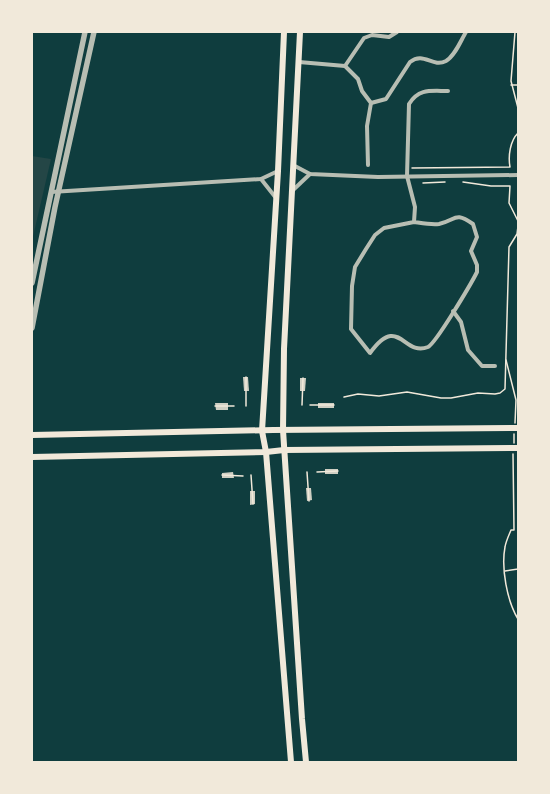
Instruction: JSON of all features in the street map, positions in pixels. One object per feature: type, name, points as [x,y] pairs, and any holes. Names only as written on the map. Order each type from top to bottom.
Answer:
[{"type":"main road","points":[[284,32],[278,171],[262,430],[266,452],[291,762]]},
{"type":"main road","points":[[300,32],[292,165],[284,349],[283,430],[306,762]]},
{"type":"main road","points":[[32,435],[262,430],[515,428]]},
{"type":"main road","points":[[32,457],[266,452],[284,450],[514,448]]},
{"type":"street","points":[[32,283],[85,32]]},
{"type":"street","points":[[32,328],[58,192],[94,32]]},
{"type":"street","points":[[345,66],[364,38],[364,32]]},
{"type":"street","points":[[364,38],[372,35],[389,37],[397,32]]},
{"type":"street","points":[[371,103],[386,99],[410,62],[415,58],[438,62],[446,61],[452,56],[466,32]]},
{"type":"street","points":[[299,62],[345,66],[358,79],[362,91],[371,103],[367,126],[368,165]]},
{"type":"street","points":[[414,222],[415,207],[407,176],[409,104],[413,97],[420,92],[448,91]]},
{"type":"street","points":[[292,165],[310,174],[407,176],[518,175]]},
{"type":"street","points":[[51,192],[261,179],[278,171]]},
{"type":"street","points":[[291,192],[310,174]]},
{"type":"street","points":[[261,179],[276,198]]},
{"type":"street","points":[[456,217],[474,224],[477,236],[472,251],[477,265],[477,272],[434,342],[429,347],[420,349],[391,336],[385,337],[378,342],[370,353],[351,329],[352,286],[355,267],[375,235],[384,228],[414,222],[438,224],[456,217]]},
{"type":"street","points":[[453,311],[461,322],[468,350],[482,366],[495,366]]},
{"type":"path","points":[[515,32],[512,49],[511,85],[518,108]]},
{"type":"path","points":[[511,85],[518,85]]},
{"type":"path","points":[[407,168],[510,167],[512,142],[518,133]]},
{"type":"path","points":[[421,182],[447,182]]},
{"type":"path","points":[[462,182],[491,186],[510,186],[509,203],[518,221]]},
{"type":"path","points":[[505,356],[516,400],[514,448],[514,530],[511,530],[505,547],[505,571],[508,598],[518,619]]},
{"type":"path","points":[[246,377],[246,406]]},
{"type":"path","points":[[302,378],[302,405]]},
{"type":"path","points":[[310,405],[334,405]]},
{"type":"path","points":[[216,406],[234,406]]},
{"type":"path","points":[[317,472],[338,471]]},
{"type":"path","points":[[307,472],[309,501]]},
{"type":"path","points":[[222,475],[243,476]]},
{"type":"path","points":[[251,475],[252,504]]},
{"type":"path","points":[[505,571],[518,570]]},
{"type":"shaded area","points":[[32,156],[51,159],[32,241]]},
{"type":"building","points":[[243,377],[248,377],[249,391],[244,391]]},
{"type":"building","points":[[300,378],[306,378],[305,391],[300,391]]},
{"type":"building","points":[[215,403],[228,403],[228,410],[216,410]]},
{"type":"building","points":[[318,403],[334,403],[334,408],[318,408]]},
{"type":"building","points":[[325,469],[338,469],[338,474],[325,474]]},
{"type":"building","points":[[233,472],[234,478],[222,478],[222,473]]},
{"type":"building","points":[[306,488],[311,488],[312,500],[307,501]]},
{"type":"building","points":[[250,491],[255,491],[255,504],[250,505]]}]
